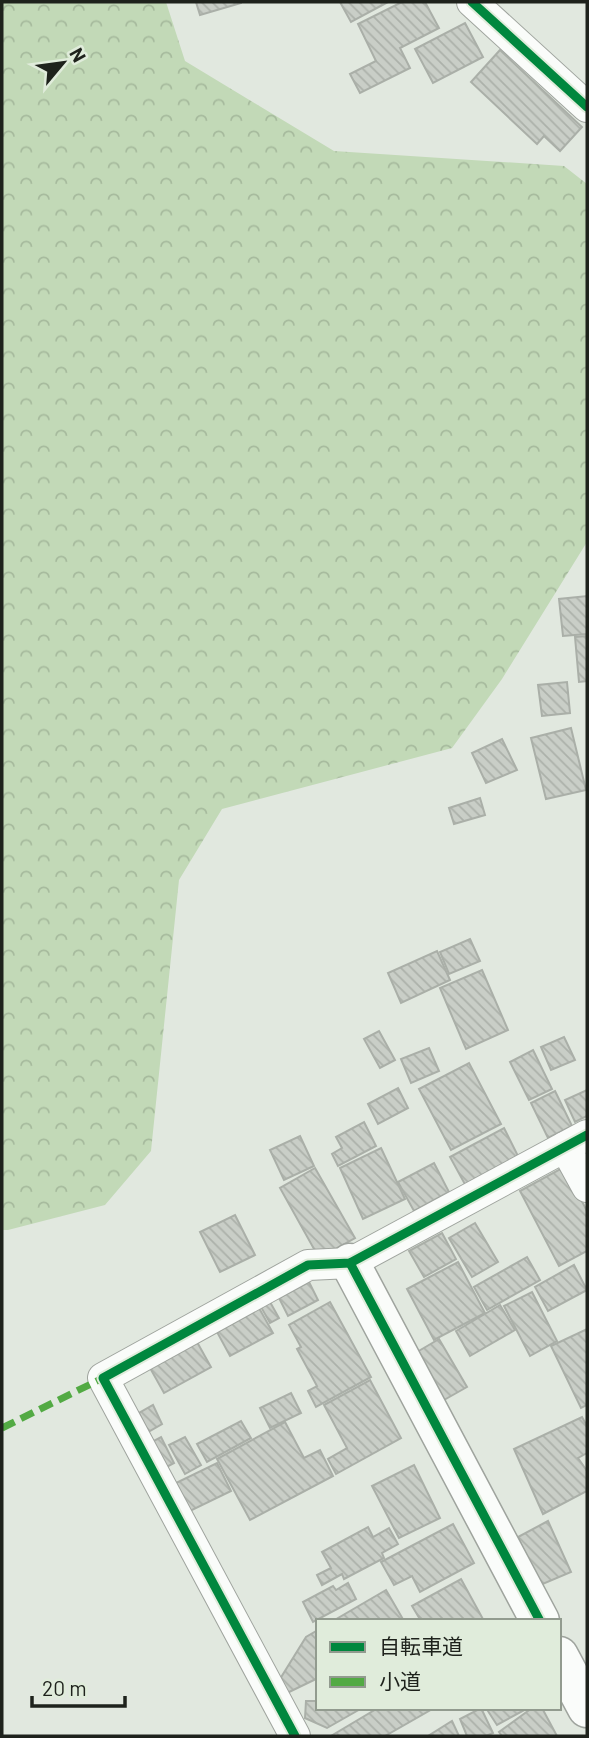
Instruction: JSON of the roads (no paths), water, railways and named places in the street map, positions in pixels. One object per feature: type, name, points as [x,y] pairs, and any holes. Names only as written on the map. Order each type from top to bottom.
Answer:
[{"type":"street","points":[[472,2],[587,107]]},
{"type":"street","points":[[295,1736],[103,1378],[308,1265],[350,1263],[576,1141],[587,1187]]},
{"type":"street","points":[[350,1263],[540,1619]]},
{"type":"street","points":[[561,1660],[587,1709]]}]
